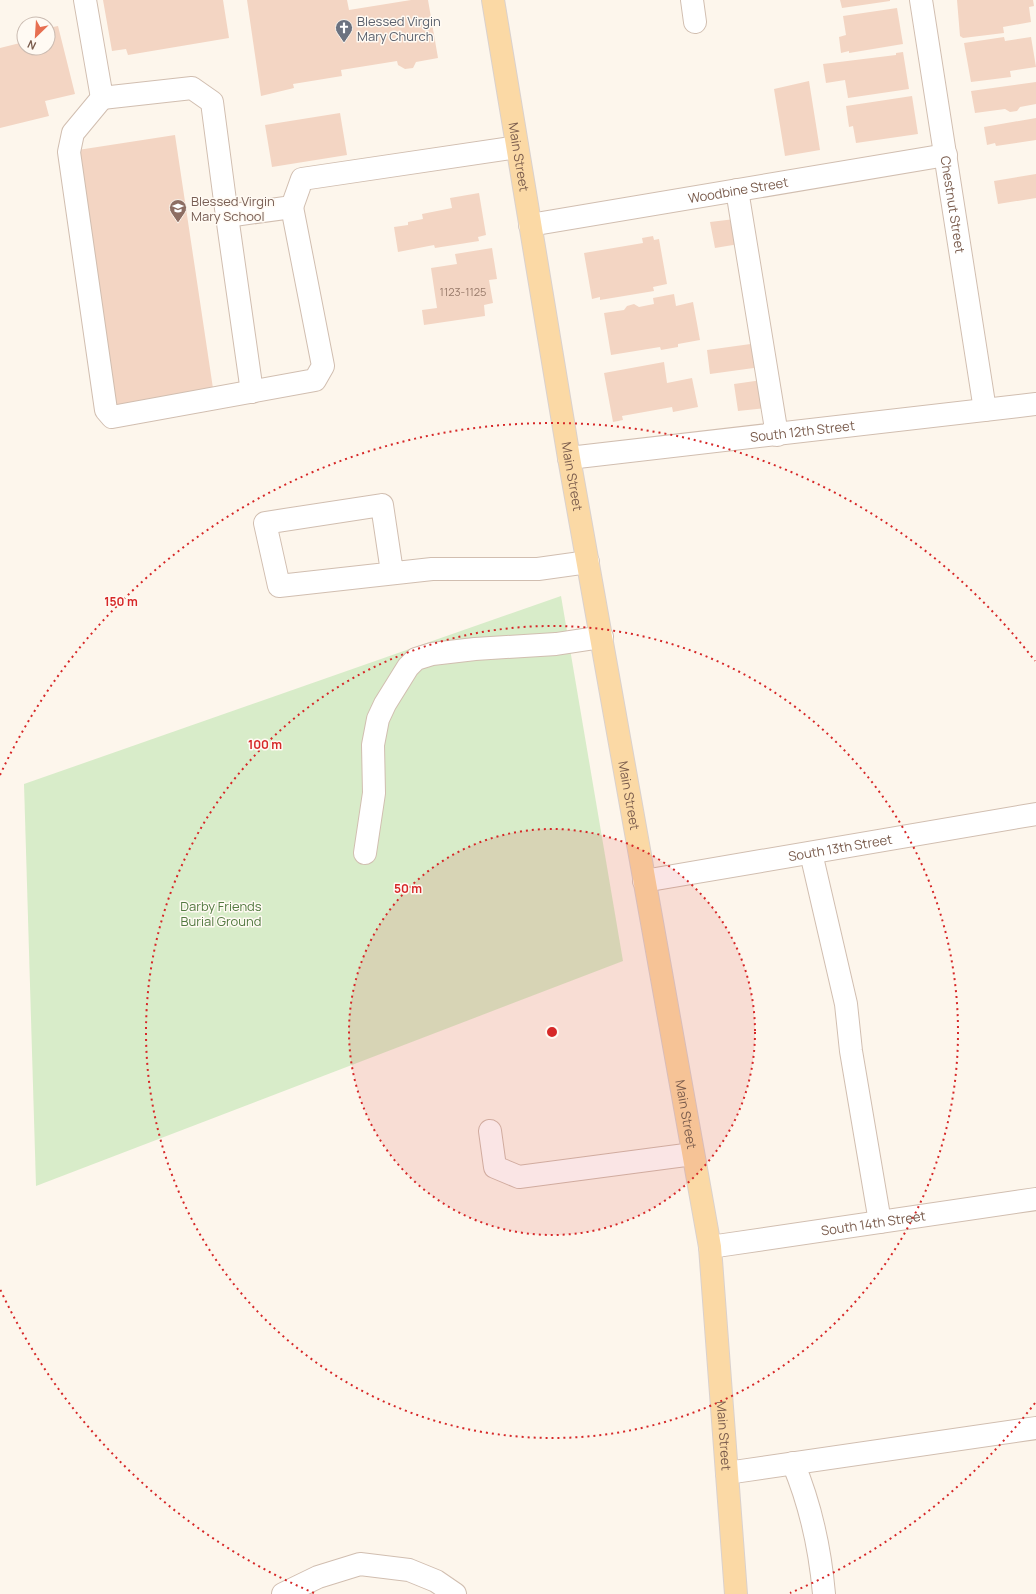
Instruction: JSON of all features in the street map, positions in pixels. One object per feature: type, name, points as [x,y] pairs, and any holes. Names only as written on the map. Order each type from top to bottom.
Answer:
[{"type":"main road","name":"Main Street","points":[[493,0],[569,458],[710,1247],[736,1594]]},
{"type":"street","points":[[85,0],[102,98]]},
{"type":"street","points":[[692,0],[695,22]]},
{"type":"street","name":"Chestnut Street","points":[[921,0],[985,410]]},
{"type":"street","points":[[252,392],[212,102],[192,88],[102,98],[73,133],[69,152],[106,410],[112,417],[252,392],[315,380],[323,366],[292,207],[302,179],[517,147]]},
{"type":"street","name":"Woodbine Street","points":[[530,225],[946,155]]},
{"type":"street","points":[[737,190],[777,435]]},
{"type":"street","points":[[227,216],[292,207]]},
{"type":"street","name":"South 12th Street","points":[[569,458],[1036,404]]},
{"type":"street","points":[[392,572],[382,505],[265,523],[279,586],[392,572],[432,569],[538,570],[588,562]]},
{"type":"street","points":[[365,853],[374,793],[373,744],[378,719],[385,704],[408,667],[416,659],[432,654],[475,649],[556,644],[602,637]]},
{"type":"street","name":"South 13th Street","points":[[644,881],[1036,814]]},
{"type":"street","points":[[811,852],[846,1004],[851,1051],[880,1222]]},
{"type":"street","points":[[490,1131],[495,1167],[519,1177],[693,1154]]},
{"type":"street","name":"South 14th Street","points":[[710,1247],[1036,1199]]},
{"type":"street","points":[[727,1473],[1036,1428]]},
{"type":"street","points":[[793,1463],[806,1498],[820,1553],[824,1594]]},
{"type":"street","points":[[283,1594],[318,1577],[360,1564],[409,1570],[436,1581],[455,1594]]},
{"type":"green space","name":"Darby Friends Burial Ground","points":[[561,596],[623,961],[36,1186],[24,784]]},
{"type":"building","points":[[103,0],[223,0],[229,38],[128,55],[126,49],[112,51]]},
{"type":"building","name":"Blessed Virgin Mary Church","points":[[247,0],[347,0],[349,10],[411,0],[428,0],[438,58],[416,62],[413,68],[405,69],[398,65],[397,61],[341,70],[342,76],[293,84],[294,88],[261,96]]},
{"type":"building","points":[[840,0],[890,0],[890,1],[842,8]]},
{"type":"building","points":[[957,0],[1033,0],[1034,6],[1029,7],[1031,22],[1003,27],[1004,33],[963,38],[960,36]]},
{"type":"building","points":[[897,8],[903,44],[841,53],[839,37],[846,35],[843,16]]},
{"type":"building","points":[[56,26],[58,26],[75,94],[45,101],[49,116],[0,128],[0,48],[16,44],[16,56],[56,56]]},
{"type":"building","points":[[1004,37],[1005,41],[1031,37],[1036,67],[1010,71],[1011,77],[971,82],[964,43]]},
{"type":"building","points":[[903,52],[909,89],[848,98],[845,80],[826,83],[823,64],[896,55],[896,53]]},
{"type":"building","points":[[809,81],[820,150],[785,156],[774,89]]},
{"type":"building","points":[[1036,82],[1036,104],[1020,107],[1017,111],[1010,112],[1005,109],[975,113],[971,91]]},
{"type":"building","points":[[912,96],[918,134],[856,143],[853,126],[849,127],[846,106]]},
{"type":"building","points":[[340,113],[347,155],[272,167],[265,125]]},
{"type":"building","points":[[1036,118],[1036,140],[996,146],[995,143],[987,145],[984,127]]},
{"type":"building","points":[[175,135],[214,395],[117,409],[78,150]]},
{"type":"building","points":[[1036,174],[1036,198],[998,204],[994,181]]},
{"type":"building","points":[[479,193],[486,235],[478,237],[479,241],[435,248],[434,245],[398,252],[394,227],[408,225],[408,222],[423,219],[422,214],[452,208],[450,198]]},
{"type":"building","points":[[735,219],[739,244],[715,248],[710,222]]},
{"type":"building","points":[[653,236],[654,240],[659,239],[667,284],[653,287],[654,291],[600,300],[600,297],[592,299],[584,253],[643,243],[642,238]]},
{"type":"building","points":[[492,248],[497,279],[489,280],[493,303],[484,305],[485,316],[424,325],[422,310],[437,308],[431,268],[457,264],[455,254]]},
{"type":"building","points":[[674,294],[676,306],[693,302],[700,340],[678,344],[678,347],[661,350],[660,347],[611,355],[604,313],[624,310],[627,306],[634,304],[639,307],[654,304],[653,298]]},
{"type":"building","points":[[758,343],[761,367],[710,374],[707,350]]},
{"type":"building","points":[[664,362],[667,383],[692,378],[698,407],[673,412],[672,407],[622,416],[623,420],[613,422],[604,373]]},
{"type":"building","points":[[762,380],[766,408],[738,411],[734,384]]},
{"type":"place","name":"Blessed Virgin Mary Church","points":[[344,43]]},
{"type":"place","name":"Blessed Virgin Mary School","points":[[178,223]]}]
